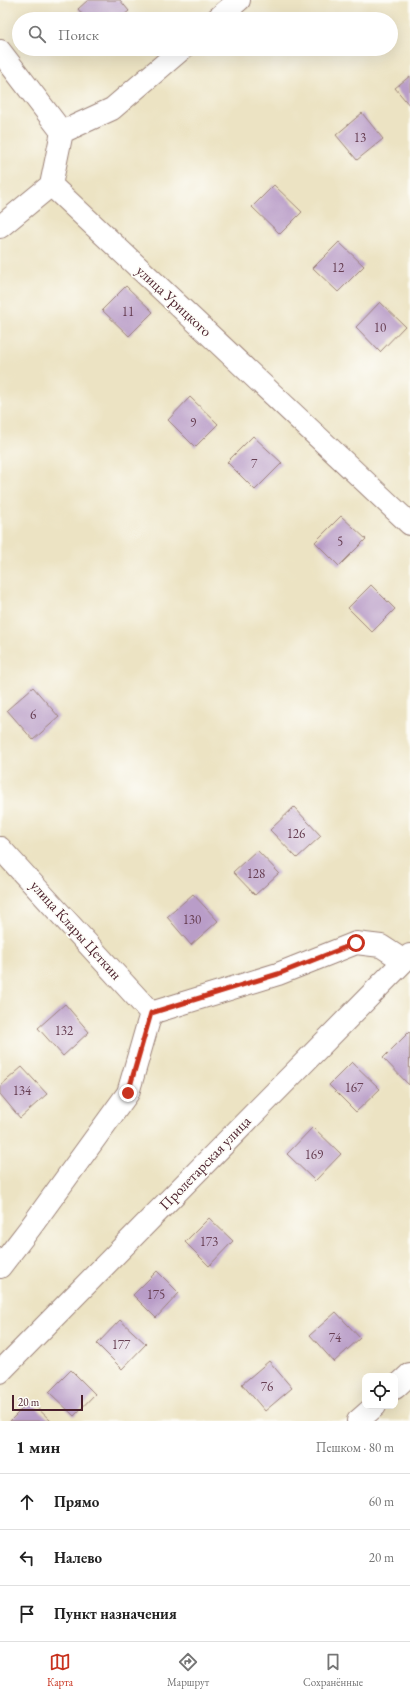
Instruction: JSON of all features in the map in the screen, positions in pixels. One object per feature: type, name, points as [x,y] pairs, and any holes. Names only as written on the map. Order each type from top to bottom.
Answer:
[{"type":"street","points":[[225,12],[239,0]]},
{"type":"street","points":[[0,51],[62,132],[51,185],[0,227]]},
{"type":"street","points":[[62,132],[112,109],[174,56]]},
{"type":"street","name":"улица Урицкого","points":[[51,185],[410,524]]},
{"type":"street","name":"улица Клары Цеткин","points":[[0,848],[151,1013]]},
{"type":"street","points":[[0,1267],[128,1093],[151,1013],[278,974],[356,943],[381,946],[407,958]]},
{"type":"street","name":"Пролетарская улица","points":[[0,1372],[407,958]]},
{"type":"street","points":[[398,1385],[410,1374]]},
{"type":"street","points":[[358,1421],[372,1409]]},
{"type":"building","points":[[88,0],[120,0],[129,11],[80,12],[78,9]]},
{"type":"building","points":[[410,76],[410,106],[395,88]]},
{"type":"building","points":[[362,113],[383,139],[357,160],[336,135]]},
{"type":"building","points":[[274,185],[302,212],[280,234],[252,207]]},
{"type":"building","points":[[339,242],[364,266],[338,292],[313,268]]},
{"type":"building","points":[[126,286],[153,312],[129,336],[102,310]]},
{"type":"building","points":[[380,302],[405,326],[380,352],[356,327]]},
{"type":"building","points":[[190,397],[218,424],[195,447],[168,420]]},
{"type":"building","points":[[253,436],[282,463],[255,490],[227,462]]},
{"type":"building","points":[[341,516],[366,539],[339,566],[315,542]]},
{"type":"building","points":[[371,585],[395,609],[372,632],[348,608]]},
{"type":"building","points":[[33,687],[59,717],[33,740],[7,710]]},
{"type":"building","points":[[294,807],[321,836],[297,858],[270,830]]},
{"type":"building","points":[[257,850],[279,873],[255,895],[233,872]]},
{"type":"building","points":[[193,894],[218,921],[191,945],[167,917]]},
{"type":"building","points":[[65,1004],[89,1032],[63,1056],[38,1028]]},
{"type":"building","points":[[409,1032],[410,1033],[409,1085],[383,1058]]},
{"type":"building","points":[[352,1062],[380,1089],[356,1112],[329,1085]]},
{"type":"building","points":[[22,1067],[47,1094],[20,1118],[0,1094],[0,1086]]},
{"type":"building","points":[[313,1127],[341,1154],[315,1181],[287,1154]]},
{"type":"building","points":[[209,1218],[233,1241],[209,1266],[185,1242]]},
{"type":"building","points":[[157,1271],[179,1293],[156,1318],[133,1295]]},
{"type":"building","points":[[336,1312],[360,1338],[334,1362],[310,1335]]},
{"type":"building","points":[[120,1320],[146,1344],[122,1369],[97,1344]]},
{"type":"building","points":[[269,1361],[292,1388],[265,1411],[242,1384]]},
{"type":"building","points":[[71,1370],[95,1394],[74,1416],[49,1392]]},
{"type":"building","points":[[30,1401],[51,1421],[10,1421]]},
{"type":"route","points":[[128,1093],[151,1013],[278,974],[356,943]]}]
